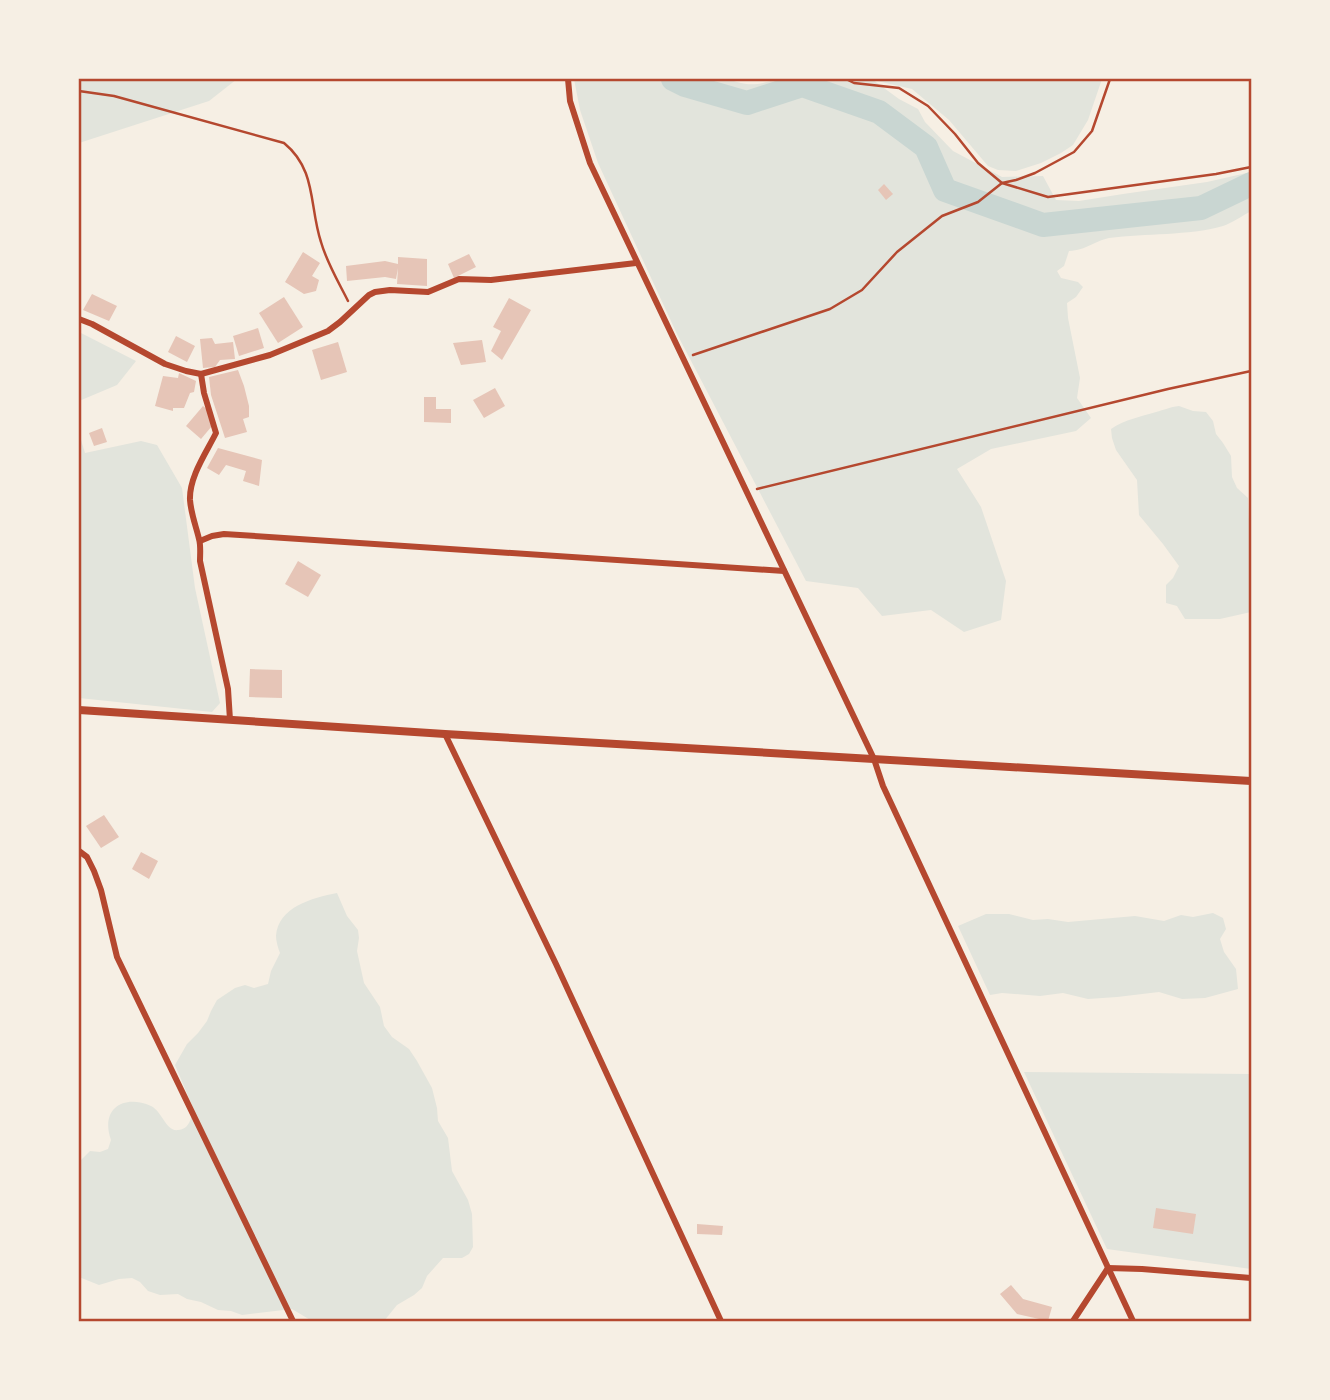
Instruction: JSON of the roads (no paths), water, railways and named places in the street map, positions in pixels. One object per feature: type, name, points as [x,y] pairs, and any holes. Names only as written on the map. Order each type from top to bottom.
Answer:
[{"type":"street","points":[[568,79],[570,101],[590,163],[874,759],[883,786],[1133,1321]]},
{"type":"street","points":[[79,319],[165,364],[201,374],[270,355],[316,336],[334,327],[369,295],[382,290],[428,292],[459,279],[491,280],[636,263]]},
{"type":"street","points":[[201,374],[216,432],[191,488],[190,499],[193,521],[200,541],[200,561],[228,689],[230,720]]},
{"type":"street","points":[[200,541],[224,534],[784,571]]},
{"type":"street","points":[[79,710],[1251,781]]},
{"type":"street","points":[[445,734],[550,952],[721,1321]]},
{"type":"street","points":[[79,850],[87,858],[101,890],[117,957],[293,1321]]},
{"type":"street","points":[[1108,1268],[1251,1278]]},
{"type":"street","points":[[1073,1321],[1108,1268]]},
{"type":"waterway","points":[[673,79],[747,103],[802,85],[879,112],[926,147],[945,190],[1043,225],[1201,208],[1251,184]]}]
